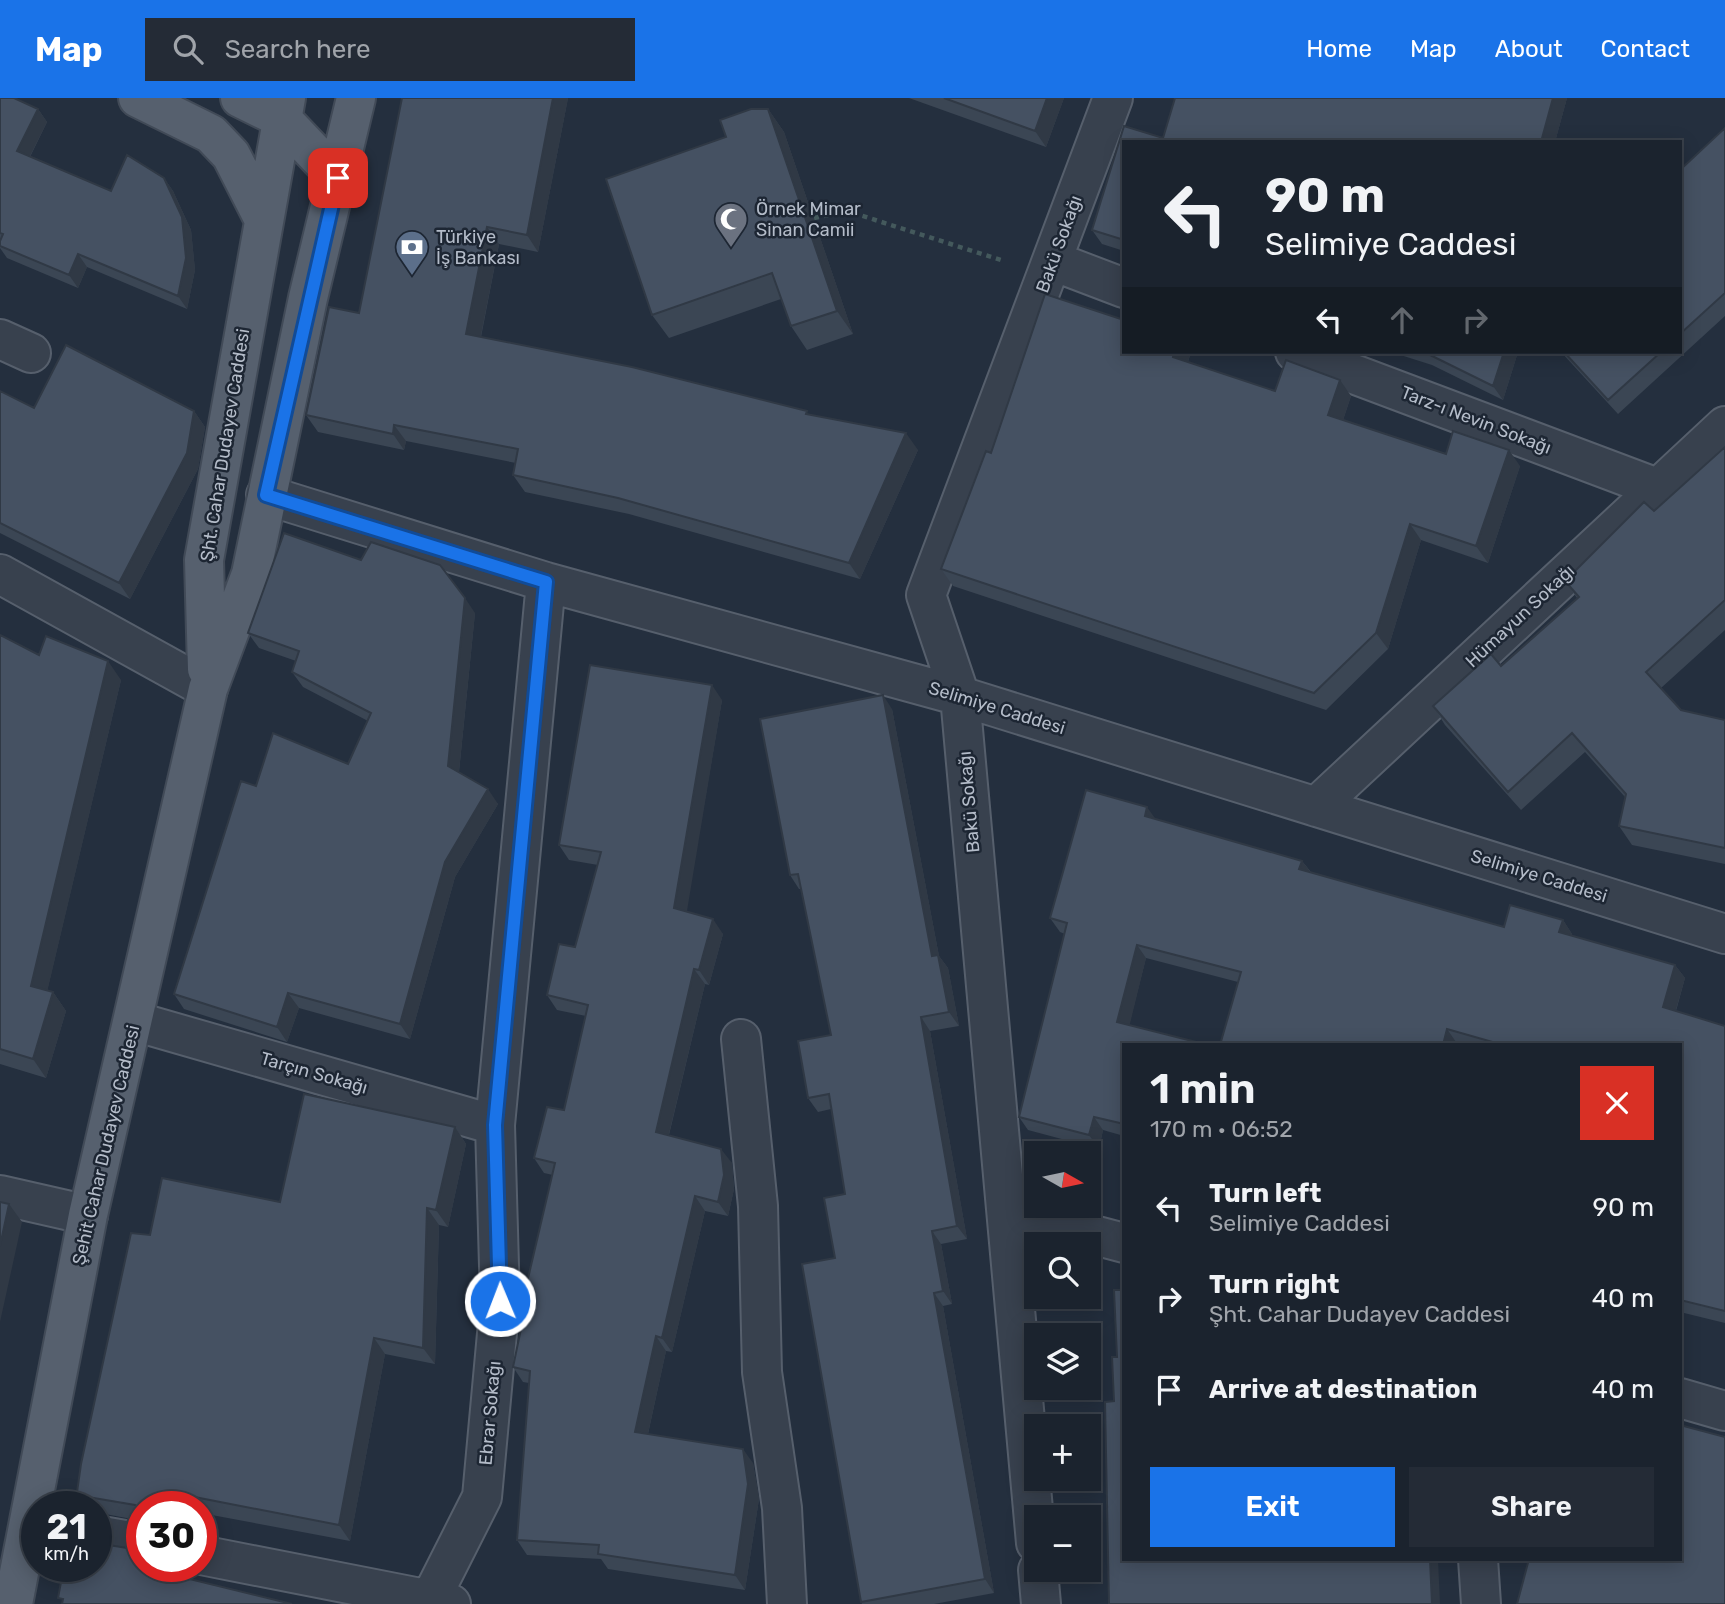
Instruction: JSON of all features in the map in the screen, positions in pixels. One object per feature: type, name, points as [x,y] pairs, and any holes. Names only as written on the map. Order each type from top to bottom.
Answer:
[{"type":"main road","points":[[138,98],[211,134],[231,155],[263,218]]},
{"type":"main road","points":[[240,98],[283,108],[338,178]]},
{"type":"main road","points":[[208,689],[251,574],[266,495],[356,98]]},
{"type":"main road","name":"Şht. Cahar Dudayev Caddesi","points":[[208,689],[204,560],[283,108]]},
{"type":"main road","name":"Şehit Cahar Dudayev Caddesi","points":[[38,1491],[88,1215],[208,689]]},
{"type":"main road","name":"Şehit Cahar Dudayev Caddesi","points":[[13,1604],[21,1570]]},
{"type":"street","name":"Bakü Sokağı","points":[[1033,1505],[960,696],[926,595],[1113,98]]},
{"type":"street","points":[[1050,268],[1122,287]]},
{"type":"street","name":"Tarz-ı Nevin Sokağı","points":[[1300,354],[1657,488]]},
{"type":"street","name":"Hümayun Sokağı","points":[[1317,807],[1725,426]]},
{"type":"street","name":"Selimiye Caddesi","points":[[266,495],[546,582],[960,696],[1725,934]]},
{"type":"street","points":[[0,575],[208,689]]},
{"type":"street","name":"Ebrar Sokağı","points":[[436,1602],[482,1497],[500,1301],[495,1125],[546,582]]},
{"type":"street","name":"Tarçın Sokağı","points":[[134,1021],[495,1125]]},
{"type":"street","points":[[741,1039],[758,1206],[762,1372],[782,1508],[787,1604]]},
{"type":"street","points":[[0,1195],[88,1215]]},
{"type":"street","points":[[1007,1212],[1122,1243]]},
{"type":"street","points":[[1682,1399],[1725,1411]]},
{"type":"street","points":[[217,1558],[436,1602]]},
{"type":"street","points":[[1478,1561],[1481,1604]]},
{"type":"street","points":[[1039,1582],[1041,1604]]},
{"type":"path","points":[[814,218],[847,211],[1050,268]]},
{"type":"building","points":[[0,98],[14,98],[38,109],[17,151],[111,191],[127,155],[164,178],[182,217],[186,258],[178,296],[78,254],[69,275],[0,246],[3,234],[0,233]]},
{"type":"building","points":[[402,98],[553,98],[527,235],[487,227],[466,334],[632,367],[807,411],[806,414],[906,433],[849,563],[618,498],[513,475],[518,449],[394,425],[393,434],[306,415],[329,307],[359,313]]},
{"type":"building","points":[[944,98],[1047,98],[1035,131]]},
{"type":"building","points":[[1175,98],[1553,98],[1542,140],[1122,140],[1122,239],[1092,230],[1124,126],[1163,138]]},
{"type":"building","name":"Örnek Mimar Sinan Camii","points":[[751,109],[768,109],[837,311],[791,326],[772,273],[652,315],[606,179],[726,137],[720,120]]},
{"type":"building","points":[[1725,128],[1725,293],[1682,332],[1682,168]]},
{"type":"building","points":[[1045,294],[1122,319],[1122,354],[1174,354],[1173,357],[1275,391],[1286,360],[1340,380],[1328,415],[1446,454],[1453,431],[1509,450],[1476,546],[1410,524],[1376,633],[1314,693],[941,569],[986,451],[991,453]]},
{"type":"building","points":[[66,345],[194,411],[187,453],[119,583],[0,523],[0,391],[34,408]]},
{"type":"building","points":[[1428,354],[1503,354],[1493,386]]},
{"type":"building","points":[[1566,354],[1659,354],[1608,400]]},
{"type":"building","points":[[1725,447],[1725,600],[1646,672],[1681,710],[1725,720],[1725,848],[1619,826],[1626,794],[1572,733],[1508,792],[1433,706],[1491,654],[1501,666],[1579,597],[1565,581],[1644,502],[1654,511]]},
{"type":"building","points":[[284,533],[361,560],[371,542],[440,565],[465,598],[448,766],[488,789],[445,862],[400,1024],[288,993],[277,1027],[174,994],[241,781],[256,786],[273,733],[348,764],[371,713],[292,672],[299,651],[248,633]]},
{"type":"building","points":[[0,635],[39,655],[46,636],[108,661],[31,986],[53,992],[33,1059],[0,1049]]},
{"type":"building","points":[[590,665],[712,685],[674,908],[713,919],[699,970],[694,969],[656,1132],[721,1149],[724,1175],[718,1202],[695,1196],[662,1338],[656,1336],[635,1432],[743,1449],[748,1484],[735,1575],[598,1554],[599,1545],[517,1540],[530,1371],[513,1367],[526,1305],[522,1304],[555,1163],[534,1158],[547,1107],[564,1110],[588,1005],[547,995],[559,944],[575,947],[601,852],[559,845]]},
{"type":"building","points":[[883,695],[932,956],[938,955],[949,1012],[921,1017],[957,1226],[932,1231],[943,1291],[934,1293],[985,1579],[861,1602],[802,1264],[835,1258],[824,1198],[845,1194],[829,1094],[808,1098],[798,1041],[831,1035],[798,874],[790,875],[760,719]]},
{"type":"building","points":[[1086,790],[1147,807],[1145,816],[1302,861],[1299,869],[1504,927],[1510,905],[1563,920],[1559,932],[1675,965],[1663,1007],[1725,1026],[1725,1311],[1682,1300],[1682,1043],[1496,1043],[1447,1029],[1444,1043],[1221,1043],[1241,972],[1137,945],[1117,1022],[1200,1043],[1122,1043],[1122,1124],[1094,1117],[1089,1135],[1019,1117],[1067,923],[1050,918]]},
{"type":"building","points":[[304,1094],[455,1127],[436,1210],[427,1208],[423,1348],[374,1338],[339,1525],[217,1501],[217,1491],[126,1491],[126,1503],[112,1501],[112,1491],[77,1491],[131,1233],[150,1235],[162,1178],[280,1202]]},
{"type":"building","points":[[0,1202],[9,1204],[0,1246]]},
{"type":"building","points":[[1114,1290],[1122,1290],[1122,1561],[1430,1561],[1432,1604],[1109,1604],[1105,1402],[1114,1401],[1112,1357],[1117,1357]]},
{"type":"building","points":[[1682,1426],[1725,1437],[1725,1604],[1517,1604],[1528,1561],[1682,1561]]},
{"type":"building","points":[[112,1546],[126,1548],[126,1582],[202,1582],[292,1604],[62,1604],[63,1599],[58,1598],[61,1582],[112,1582]]},
{"type":"place","name":"Örnek Mimar Sinan Camii","points":[[731,249]]},
{"type":"place","name":"Türkiye İş Bankası","points":[[412,277]]},
{"type":"route","points":[[338,178],[308,298],[266,495],[546,582],[495,1125],[500,1301]]}]
